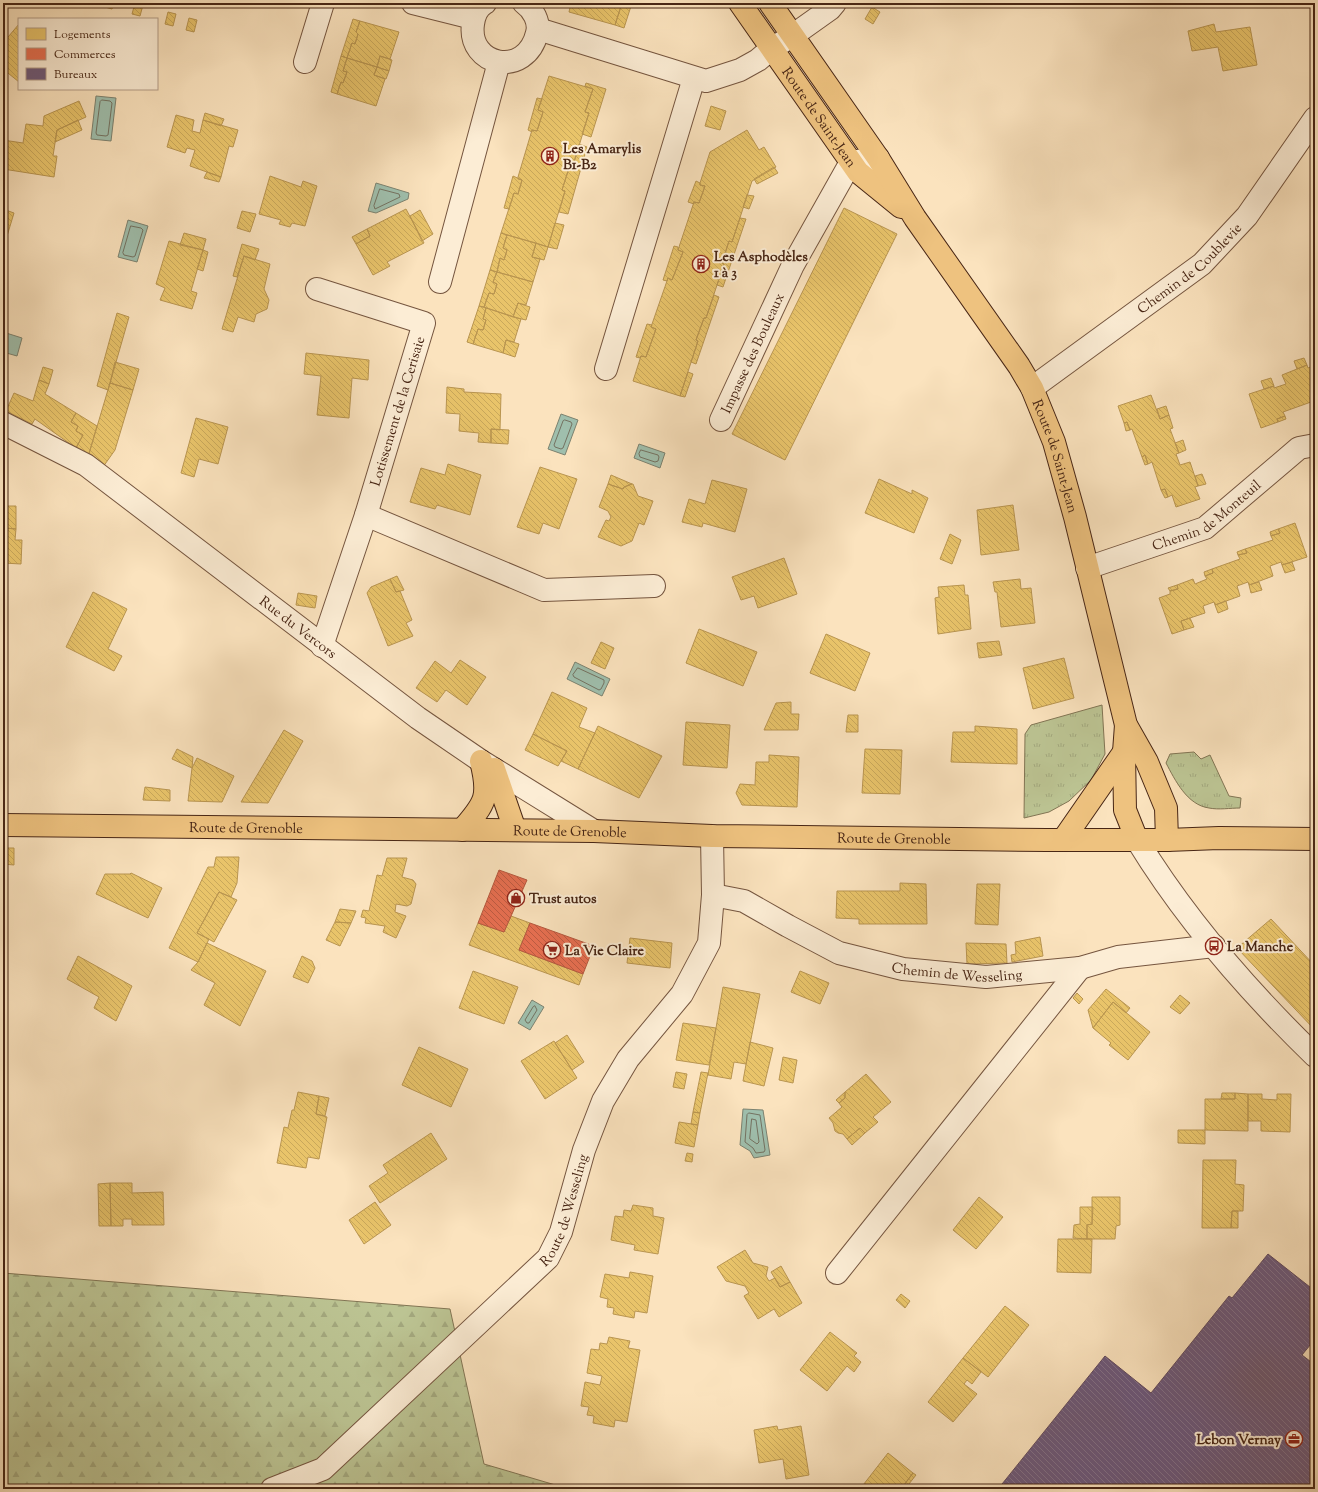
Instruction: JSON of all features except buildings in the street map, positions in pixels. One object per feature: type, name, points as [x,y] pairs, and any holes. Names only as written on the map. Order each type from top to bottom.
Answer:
[{"type":"main road","name":"Route de Saint-Jean","points":[[740,3],[858,172],[915,218]]},
{"type":"main road","name":"Route de Saint-Jean","points":[[770,3],[878,158],[915,218],[1019,366],[1032,388],[1054,442],[1075,517],[1126,725],[1147,762],[1166,808],[1167,840]]},
{"type":"main road","name":"Route de Saint-Jean","points":[[1126,725],[1124,752],[1125,810],[1137,840]]},
{"type":"main road","points":[[1063,840],[1124,752]]},
{"type":"main road","points":[[462,830],[479,812],[486,796],[487,765]]},
{"type":"main road","points":[[487,765],[515,830]]},
{"type":"main road","name":"Route de Grenoble","points":[[3,825],[594,831],[712,836],[1063,840],[1167,840],[1220,838],[1315,840]]},
{"type":"street","points":[[305,62],[323,3]]},
{"type":"street","points":[[413,3],[479,10],[472,32],[476,46],[485,56],[499,62],[513,61],[526,55],[534,44],[538,29],[536,17],[529,6],[524,3]]},
{"type":"street","points":[[538,29],[706,81],[740,70],[758,60],[771,49],[830,9],[835,3]]},
{"type":"street","points":[[440,282],[499,62]]},
{"type":"street","points":[[606,369],[694,78]]},
{"type":"street","name":"Chemin de Coublevie","points":[[1032,388],[1202,264],[1247,216],[1315,118]]},
{"type":"street","points":[[852,162],[878,158]]},
{"type":"street","name":"Impasse des Bouleaux","points":[[721,420],[794,265],[852,162]]},
{"type":"street","name":"Lotissement de la Cerisaie","points":[[317,289],[424,324],[366,515],[322,646]]},
{"type":"street","name":"Rue du Vercors","points":[[3,423],[86,465],[418,718],[487,765],[594,831]]},
{"type":"street","name":"Chemin de Monteuil","points":[[1087,568],[1205,528],[1299,448],[1315,445]]},
{"type":"street","points":[[366,515],[544,590],[654,586]]},
{"type":"street","name":"Route de Wesseling","points":[[272,1489],[323,1469],[548,1258],[561,1232],[584,1150],[604,1101],[628,1059],[682,994],[709,943],[713,895],[712,836]]},
{"type":"street","points":[[1137,840],[1190,919],[1240,979],[1279,1021],[1315,1056]]},
{"type":"street","name":"Chemin de Wesseling","points":[[713,895],[744,901],[839,953],[903,969],[986,977],[1080,968],[1118,957],[1214,946]]},
{"type":"street","points":[[837,1273],[1080,968]]},
{"type":"green space","points":[[1102,705],[1105,754],[1091,780],[1069,801],[1049,812],[1024,818],[1025,734],[1031,725]]},
{"type":"green space","points":[[1194,752],[1201,759],[1210,755],[1229,796],[1241,798],[1240,808],[1217,809],[1201,806],[1188,797],[1183,791],[1173,777],[1166,763],[1170,754]]},
{"type":"green space","points":[[3,1273],[450,1309],[484,1464],[569,1489],[3,1489]]},
{"type":"water","points":[[96,96],[116,98],[111,141],[91,139]]},
{"type":"water","points":[[376,183],[409,193],[408,199],[376,213],[368,211]]},
{"type":"water","points":[[128,220],[148,226],[137,262],[118,257]]},
{"type":"water","points":[[3,332],[22,338],[17,356],[3,352]]},
{"type":"water","points":[[561,414],[578,420],[565,455],[548,449]]},
{"type":"water","points":[[639,444],[665,453],[660,468],[634,458]]},
{"type":"water","points":[[575,662],[610,679],[602,696],[567,679]]},
{"type":"water","points":[[532,1000],[544,1007],[530,1030],[518,1023]]},
{"type":"water","points":[[743,1109],[763,1110],[770,1155],[754,1158],[750,1151],[740,1145]]},
{"type":"place","name":"Les Amarylis B1-B2","points":[[550,156]]},
{"type":"place","name":"Les Asphodèles 1 à 3","points":[[701,264]]},
{"type":"place","name":"Trust autos","points":[[516,898]]},
{"type":"place","name":"La Manche","points":[[1214,946]]},
{"type":"place","name":"La Vie Claire","points":[[552,950]]},
{"type":"place","name":"Lebon Vernay","points":[[1294,1439]]}]
